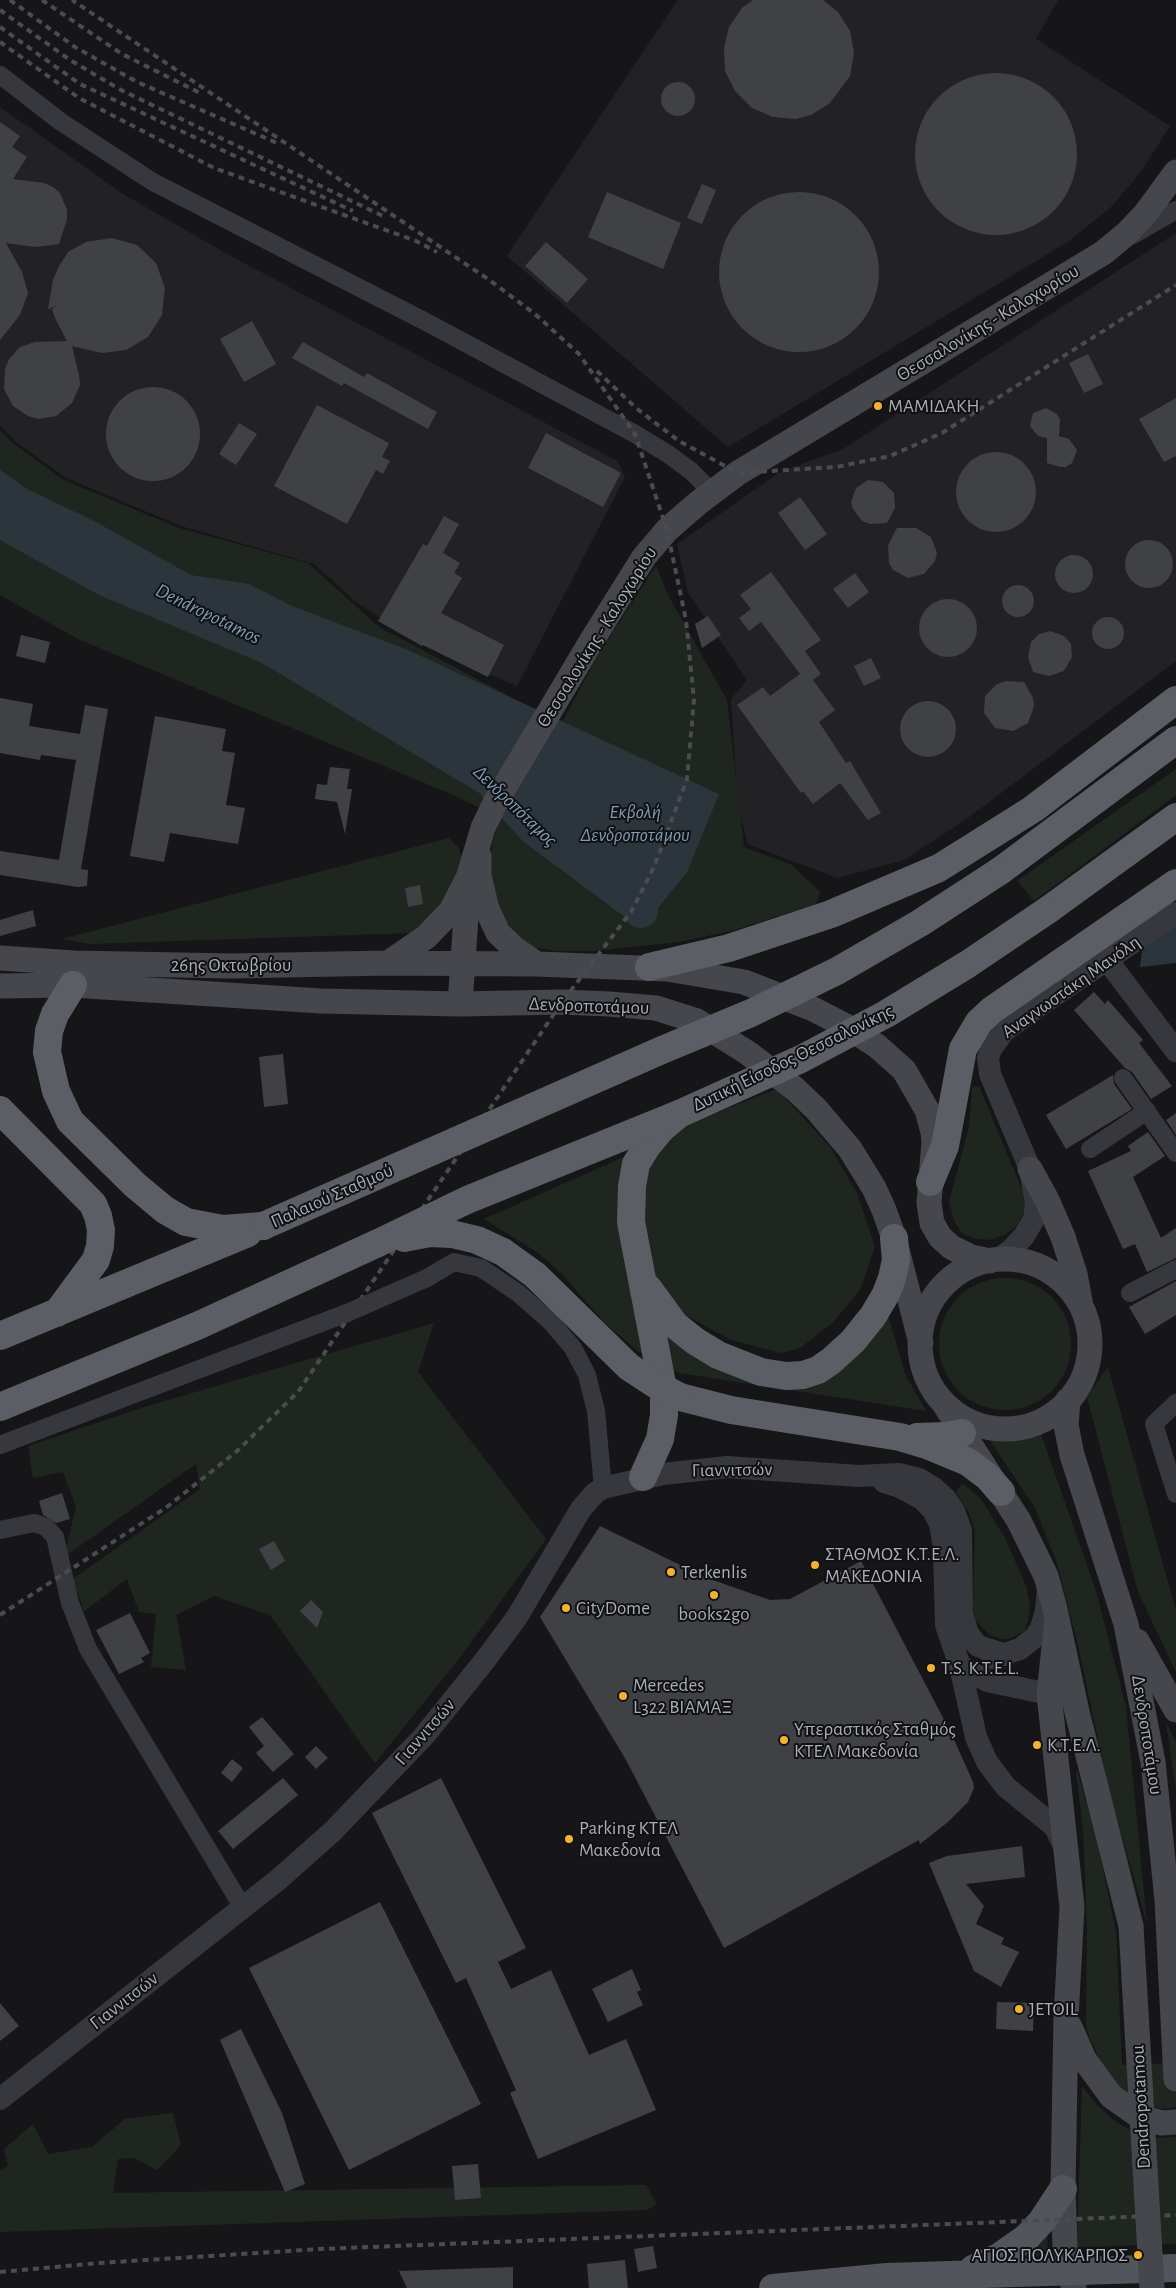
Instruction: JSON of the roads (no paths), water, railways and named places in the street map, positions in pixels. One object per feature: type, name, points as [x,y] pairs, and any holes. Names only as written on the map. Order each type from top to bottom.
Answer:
[{"type":"highway","points":[[649,968],[729,948],[832,914],[938,868],[1032,809],[1176,700]]},
{"type":"highway","name":"Παλαιού Σταθμού","points":[[0,1336],[263,1226],[750,1013],[836,970],[920,923],[1000,871],[1176,740]]},
{"type":"highway","name":"Δυτική Είσοδος Θεσσαλονίκης","points":[[378,1243],[467,1200],[679,1114],[801,1059],[886,1014],[968,964],[1048,910],[1176,817]]},
{"type":"highway","points":[[930,1182],[945,1146],[963,1049],[979,1022],[992,1010],[1176,883]]},
{"type":"highway","points":[[73,985],[55,1014],[49,1031],[47,1052],[56,1091],[70,1121],[135,1185],[165,1210],[186,1222],[224,1229],[263,1226]]},
{"type":"highway","points":[[0,1110],[93,1204],[98,1216],[101,1230],[100,1246],[96,1260],[56,1314]]},
{"type":"highway","points":[[643,1477],[660,1440],[664,1415],[664,1394],[658,1352],[630,1222],[632,1186],[636,1164],[661,1129],[679,1114]]},
{"type":"highway","points":[[0,1406],[213,1318],[378,1243],[430,1234],[452,1234],[477,1240],[503,1252],[535,1275],[630,1367],[655,1384],[680,1397],[731,1410],[900,1438],[944,1451],[968,1462],[988,1477],[1001,1492]]},
{"type":"highway","points":[[639,1270],[661,1308],[675,1325],[695,1341],[718,1355],[745,1367],[777,1375],[794,1376],[818,1370],[831,1361],[853,1341],[873,1316],[886,1294],[892,1278],[896,1260],[894,1238]]},
{"type":"highway","points":[[900,1438],[946,1436],[962,1433]]},
{"type":"main road","name":"Θεσσαλονίκης - Καλοχωρίου","points":[[468,878],[479,842],[495,803],[644,558],[667,530],[738,473],[1115,244],[1146,213],[1176,172]]},
{"type":"main road","points":[[479,842],[479,876],[487,909],[494,925],[498,933],[537,964]]},
{"type":"main road","points":[[460,1004],[468,878]]},
{"type":"main road","points":[[388,963],[412,948],[440,925],[451,911],[468,878]]},
{"type":"main road","name":"26ης Οκτωβρίου","points":[[0,958],[74,963],[232,966],[462,962]]},
{"type":"main road","name":"Δενδροποτάμου","points":[[462,962],[649,968],[699,973],[756,986],[824,1014],[882,1049],[904,1070],[926,1110],[934,1142],[930,1182]]},
{"type":"main road","name":"26ης Οκτωβρίου","points":[[0,986],[73,985],[321,1001],[460,1004]]},
{"type":"main road","name":"Δενδροποτάμου","points":[[460,1004],[562,1002],[642,1006],[672,1012],[697,1021],[764,1064],[816,1109],[862,1168],[881,1203],[894,1238],[921,1343],[926,1374],[1031,1543],[1048,1584],[1077,1712],[1131,1926]]},
{"type":"main road","points":[[1030,1169],[1047,1200],[1063,1237],[1075,1274],[1081,1306]]},
{"type":"main road","points":[[930,1182],[929,1212],[932,1223],[940,1237],[960,1252],[994,1260]]},
{"type":"main road","name":"Δενδροποτάμου","points":[[921,1343],[924,1320],[941,1289],[963,1271],[994,1260],[1022,1261],[1046,1270],[1066,1285],[1081,1306],[1089,1331],[1089,1358],[1083,1377],[1068,1400],[1052,1415],[1032,1424],[1011,1428],[989,1427],[962,1417],[943,1402]]},
{"type":"main road","name":"Δενδροποτάμου","points":[[1068,1400],[1066,1425],[1072,1455],[1126,1624],[1156,1785],[1167,1900],[1176,2079]]},
{"type":"main road","points":[[962,1433],[989,1427]]},
{"type":"main road","points":[[1057,1618],[1049,1694],[1068,1854],[1072,1907],[1066,2018],[1064,2189],[1071,2279]]},
{"type":"main road","points":[[1126,1624],[1160,1679],[1176,1710]]},
{"type":"main road","points":[[1049,1694],[1077,1712]]},
{"type":"main road","name":"Dendropotamou","points":[[1131,1926],[1152,2288]]},
{"type":"main road","points":[[1066,2018],[1082,2054],[1111,2096],[1142,2118],[1162,2123],[1176,2122]]},
{"type":"main road","points":[[964,2273],[999,2257],[1026,2238],[1042,2221],[1064,2189]]},
{"type":"main road","points":[[773,2288],[887,2276],[964,2273],[1071,2279],[1176,2268]]},
{"type":"street","points":[[0,75],[61,122],[153,182],[430,324],[634,434],[675,459],[712,492]]},
{"type":"street","points":[[1115,244],[1176,210]]},
{"type":"street","name":"Αναγνωστάκη Μανόλη","points":[[994,1260],[1019,1242],[1034,1218],[1036,1204],[1030,1169],[993,1085],[988,1069],[989,1053],[996,1040],[1008,1028],[1176,913]]},
{"type":"street","points":[[1107,960],[1176,1051]]},
{"type":"street","points":[[1123,1078],[1176,1153]]},
{"type":"street","points":[[1090,1149],[1146,1111]]},
{"type":"street","points":[[0,1445],[347,1313],[427,1278],[454,1262],[481,1268],[518,1293],[550,1321],[573,1348],[587,1375],[596,1412],[603,1488]]},
{"type":"street","points":[[1130,1293],[1176,1269]]},
{"type":"street","points":[[1176,1403],[1154,1424],[1176,1494]]},
{"type":"street","name":"Γιαννιτσών","points":[[0,2099],[243,1908],[327,1837],[424,1736],[477,1671],[517,1617],[577,1515],[595,1493],[603,1488],[643,1477],[688,1470],[735,1467],[859,1476],[892,1474],[908,1476],[928,1483],[946,1498],[954,1511],[961,1530],[962,1614],[965,1628],[978,1646],[1006,1655]]},
{"type":"street","name":"Γιαννιτσών","points":[[859,1476],[892,1483],[908,1491],[929,1505],[937,1518],[944,1547],[946,1625],[960,1666],[976,1737],[987,1762],[1006,1787],[1055,1826],[1068,1854]]},
{"type":"street","points":[[0,1530],[34,1523],[46,1528],[55,1537],[70,1603],[88,1649],[243,1908]]},
{"type":"street","points":[[960,1666],[1006,1655],[1028,1644],[1041,1628],[1046,1611],[1048,1584]]},
{"type":"street","points":[[960,1666],[987,1681],[1049,1694]]},
{"type":"water","name":"Εκβολή Δενδροποτάμου","points":[[0,470],[27,489],[94,521],[191,575],[249,584],[292,606],[408,650],[719,794],[687,872],[650,918],[556,839],[262,663],[99,595],[0,540]]},
{"type":"water","points":[[1176,926],[1176,963],[1140,967],[1145,928]]},
{"type":"waterway","name":"Δενδροπόταμος","points":[[497,788],[535,829],[636,904],[641,911]]},
{"type":"railway","points":[[10,0],[75,47],[137,82],[277,143]]},
{"type":"railway","points":[[42,0],[122,54],[202,94]]},
{"type":"railway","points":[[0,1615],[167,1507],[237,1451],[298,1392],[562,1002],[631,912],[654,867],[687,779],[694,700],[686,620],[667,530],[635,434],[579,354],[535,314],[488,279],[72,0]]},
{"type":"railway","points":[[0,10],[70,60],[121,90],[385,217]]},
{"type":"railway","points":[[0,27],[80,84],[353,211]]},
{"type":"railway","points":[[0,42],[79,98],[214,168],[416,241],[437,252]]},
{"type":"railway","points":[[597,371],[636,408],[679,441],[738,473],[836,467],[890,456],[942,433],[1176,285]]},
{"type":"railway","points":[[0,2272],[99,2263],[320,2249],[1176,2215]]},
{"type":"place","name":"ΜΑΜΙΔΑΚΗ","points":[[878,406]]},
{"type":"place","name":"ΣΤΑΘΜΟΣ Κ.Τ.Ε.Λ. ΜΑΚΕΔΟΝΙΑ","points":[[815,1565]]},
{"type":"place","name":"Terkenlis","points":[[671,1572]]},
{"type":"place","name":"books2go","points":[[714,1595]]},
{"type":"place","name":"CityDome","points":[[566,1608]]},
{"type":"place","name":"T.S. K.T.E.L.","points":[[931,1668]]},
{"type":"place","name":"Mercedes L322 ΒΙΑΜΑΞ","points":[[623,1696]]},
{"type":"place","name":"Υπεραστικός Σταθμός ΚΤΕΛ Μακεδονία","points":[[784,1740]]},
{"type":"place","name":"Κ.Τ.Ε.Λ.","points":[[1037,1745]]},
{"type":"place","name":"Parking ΚΤΕΛ Μακεδονία","points":[[569,1839]]},
{"type":"place","name":"JETOIL","points":[[1019,2009]]},
{"type":"place","name":"ΑΓΙΟΣ ΠΟΛΥΚΑΡΠΟΣ","points":[[1138,2255]]},
{"type":"water label","name":"Dendropotamos","points":[[208,614]]}]
